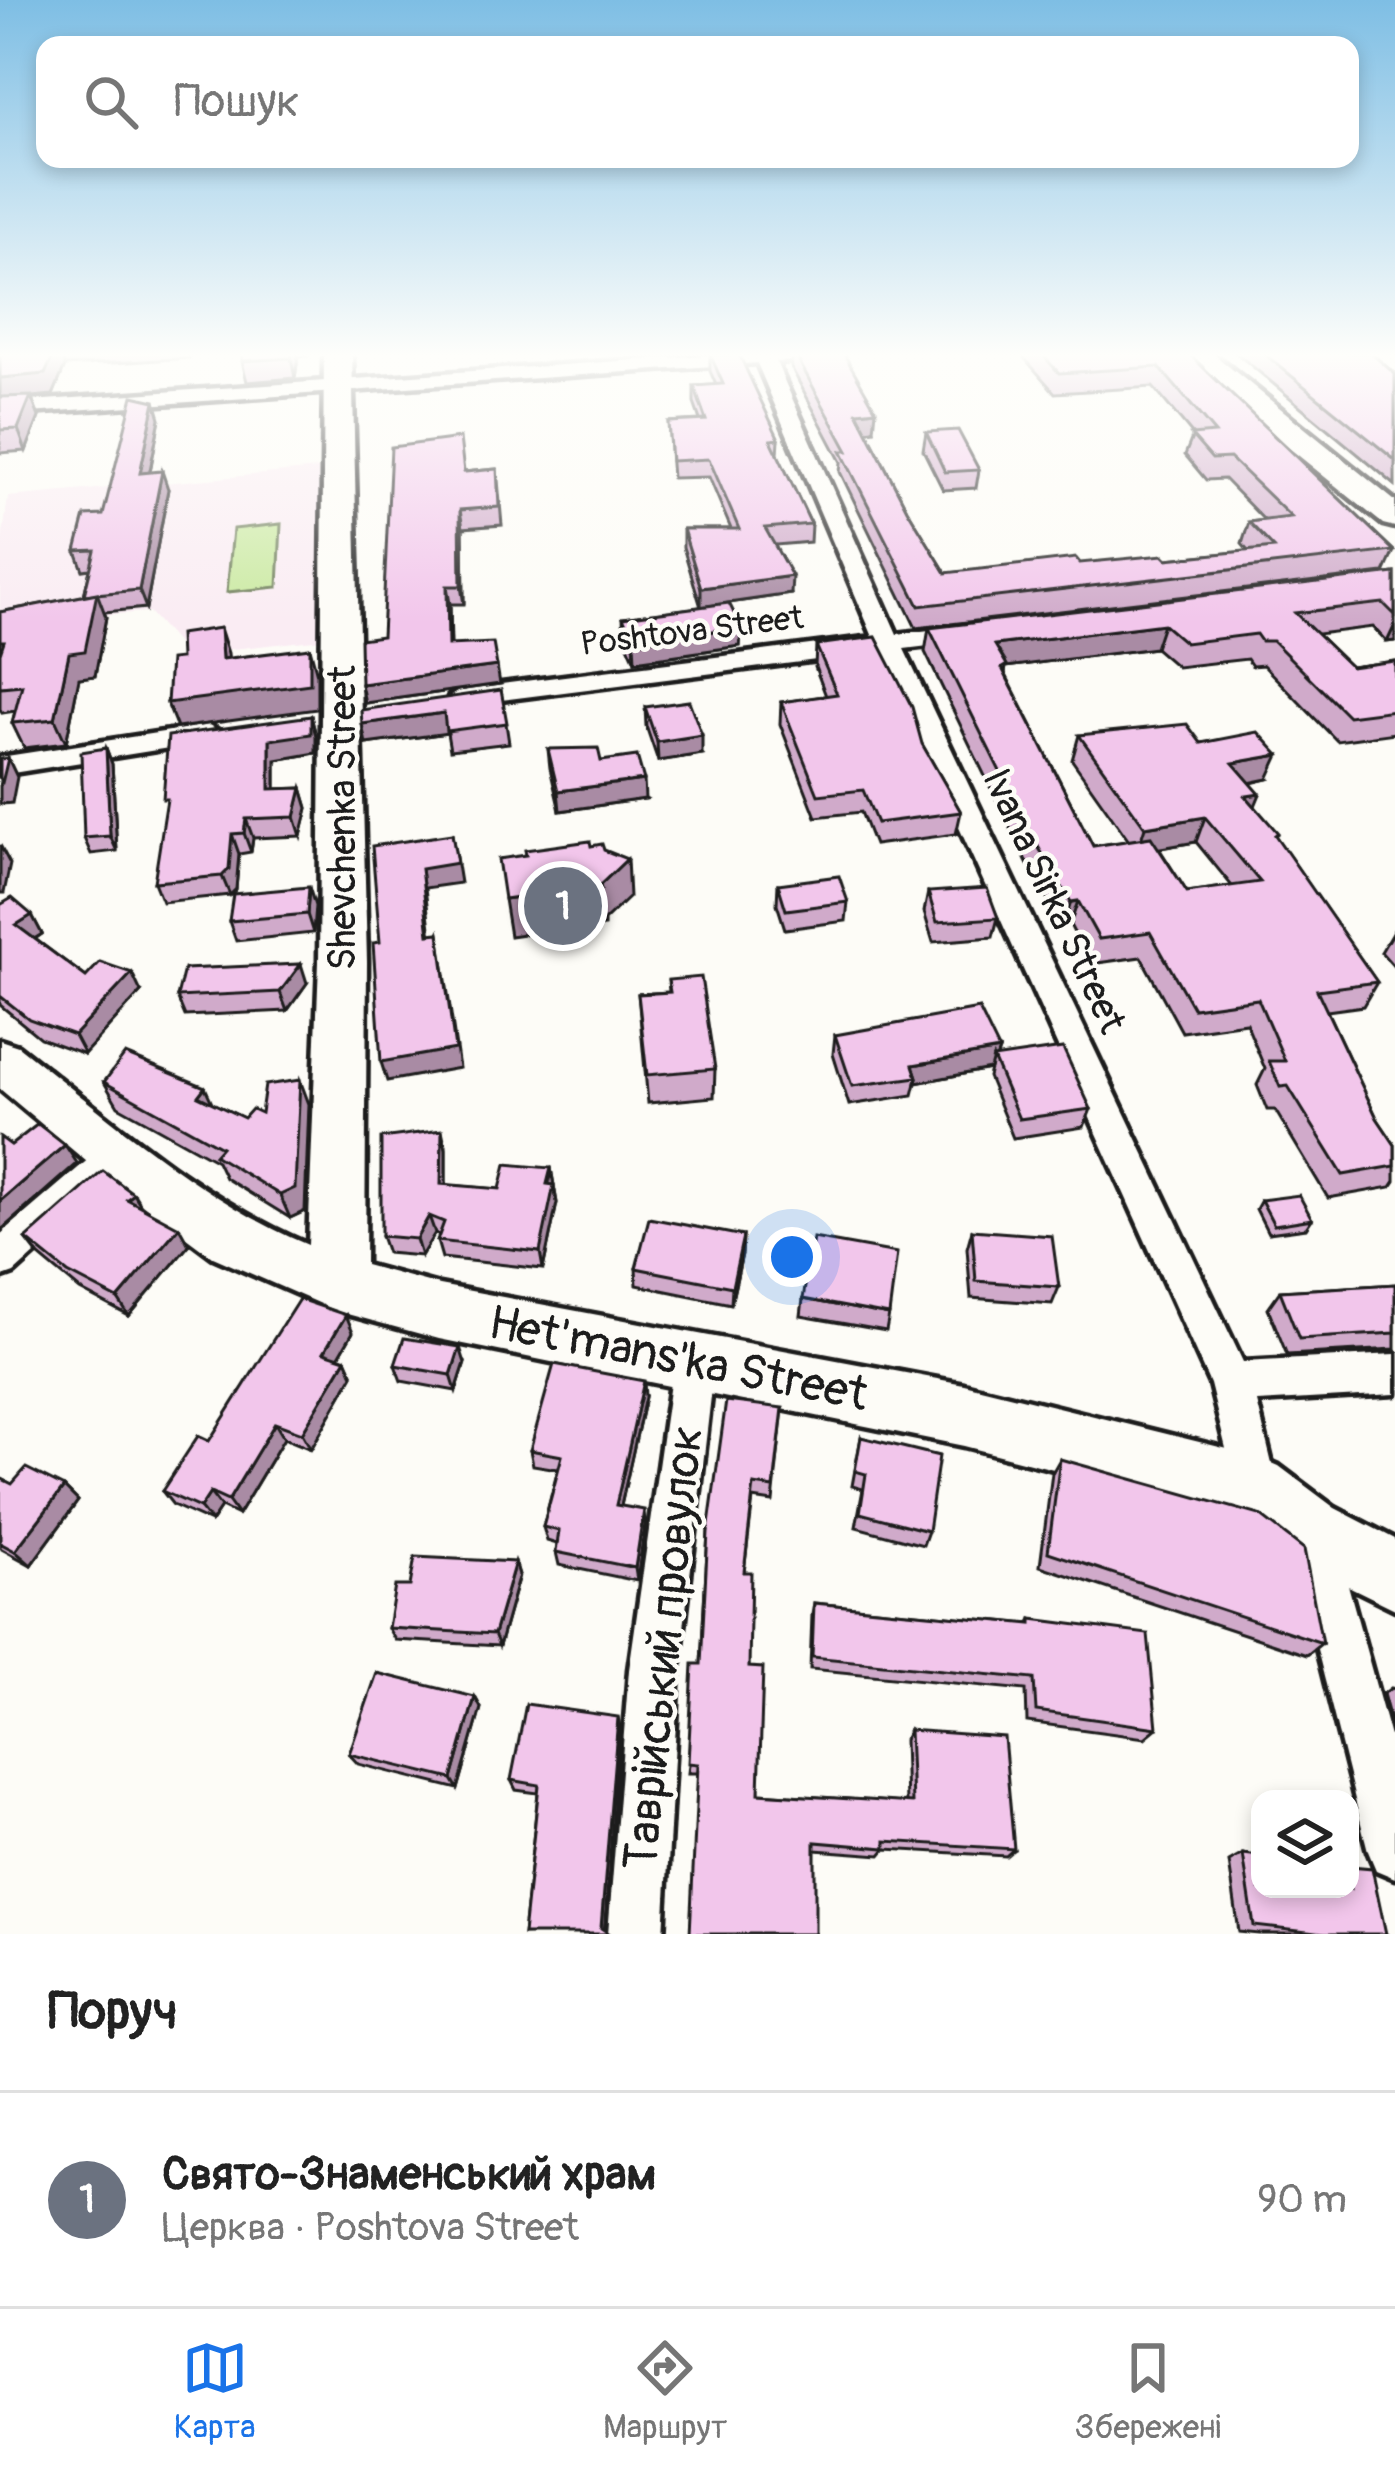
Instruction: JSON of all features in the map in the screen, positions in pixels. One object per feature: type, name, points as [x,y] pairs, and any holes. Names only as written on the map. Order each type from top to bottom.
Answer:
[{"type":"street","name":"Shevchenka Street","points":[[336,1284],[343,962],[339,442]]},
{"type":"street","name":"Ivana Sirka Street","points":[[802,442],[889,642],[1231,1383],[1256,1489]]},
{"type":"street","points":[[1290,442],[1395,551]]},
{"type":"street","points":[[1300,442],[1395,517]]},
{"type":"street","name":"Poshtova Street","points":[[436,701],[1004,629]]},
{"type":"street","points":[[0,766],[228,730]]},
{"type":"street","name":"Het'mans'ka Street","points":[[0,1060],[118,1156],[233,1239],[336,1284],[439,1312],[964,1414],[1256,1489],[1311,1532],[1395,1575]]},
{"type":"street","points":[[0,1260],[118,1156]]},
{"type":"street","name":"Таврійський провулок","points":[[636,1934],[654,1670],[694,1362]]},
{"type":"street","points":[[1231,1383],[1395,1374]]},
{"type":"street","points":[[1311,1532],[1395,1851]]},
{"type":"shaded area","points":[[318,469],[323,639],[186,654],[149,612],[56,618],[0,629],[0,556],[8,497]]},
{"type":"green space","points":[[281,524],[278,587],[227,592],[233,529]]},
{"type":"building","points":[[121,442],[146,442],[140,473],[162,471],[139,590],[84,595],[95,550],[76,551],[85,516],[103,515]]},
{"type":"building","points":[[461,442],[464,472],[497,469],[499,507],[460,510],[461,586],[447,586],[448,645],[493,643],[497,666],[361,684],[360,639],[382,636],[391,447]]},
{"type":"building","points":[[670,442],[772,442],[811,524],[765,528],[792,576],[701,588],[683,529],[739,529],[709,459],[671,461]]},
{"type":"building","points":[[843,442],[873,442],[946,573],[1076,558],[1080,563],[1163,555],[1167,559],[1274,548],[1249,522],[1291,517],[1230,458],[1212,459],[1197,442],[1281,442],[1394,551],[919,606],[841,451],[848,451]]},
{"type":"building","points":[[931,442],[964,442],[979,470],[945,472]]},
{"type":"building","points":[[1373,442],[1395,442],[1395,460]]},
{"type":"building","points":[[1395,573],[1395,615],[1383,603],[1295,613],[1351,667],[1395,661],[1395,710],[1348,716],[1273,641],[1261,641],[1256,634],[1185,643],[1163,624],[995,645],[1007,665],[1002,668],[1093,846],[1151,837],[1187,892],[1260,882],[1205,817],[1145,827],[1079,735],[1187,724],[1201,743],[1258,732],[1279,755],[1233,763],[1260,794],[1246,796],[1278,833],[1275,835],[1377,982],[1317,990],[1377,1118],[1395,1145],[1395,1166],[1343,1175],[1288,1086],[1280,1087],[1269,1061],[1285,1061],[1258,999],[1193,1008],[1150,932],[1099,939],[1033,838],[929,628]]},
{"type":"building","points":[[97,593],[85,651],[69,653],[55,719],[12,723],[22,685],[0,687],[4,641],[0,641],[0,612]]},
{"type":"building","points":[[729,603],[741,627],[634,642],[623,617]]},
{"type":"building","points":[[220,628],[222,659],[310,648],[310,684],[167,703],[170,660],[180,659],[179,634]]},
{"type":"building","points":[[876,637],[912,707],[922,744],[961,812],[877,823],[863,790],[818,795],[781,702],[837,694],[816,645]]},
{"type":"building","points":[[501,690],[507,723],[446,731],[444,713],[362,724],[361,710]]},
{"type":"building","points":[[689,701],[702,735],[657,742],[645,707]]},
{"type":"building","points":[[311,716],[311,734],[270,740],[270,789],[302,788],[295,817],[246,819],[244,833],[232,834],[229,869],[222,876],[154,882],[167,799],[163,799],[168,736]]},
{"type":"building","points":[[106,748],[110,836],[84,838],[81,752]]},
{"type":"building","points":[[598,748],[601,761],[637,756],[644,780],[558,791],[548,749]]},
{"type":"building","points":[[8,758],[2,783],[0,783],[0,759]]},
{"type":"building","points":[[452,834],[457,863],[421,869],[429,934],[439,933],[455,1049],[381,1062],[373,943],[380,942],[372,846]]},
{"type":"building","points":[[590,841],[591,846],[602,844],[604,850],[627,859],[601,889],[504,899],[498,859],[526,855],[525,850]]},
{"type":"building","points":[[839,876],[848,902],[786,910],[778,884]]},
{"type":"building","points":[[309,887],[307,914],[229,921],[233,894]]},
{"type":"building","points":[[987,888],[998,918],[937,922],[928,892]]},
{"type":"building","points":[[12,898],[32,915],[16,925],[86,977],[100,962],[132,973],[74,1035],[29,1019],[0,996],[0,905]]},
{"type":"building","points":[[301,964],[280,992],[177,997],[184,969]]},
{"type":"building","points":[[701,977],[715,1069],[647,1075],[638,994],[670,992],[668,980]]},
{"type":"building","points":[[979,1009],[999,1050],[913,1065],[917,1077],[852,1086],[835,1035]]},
{"type":"building","points":[[1063,1048],[1091,1109],[1019,1119],[993,1058]]},
{"type":"building","points":[[125,1054],[205,1087],[198,1096],[244,1118],[252,1109],[261,1113],[265,1085],[300,1080],[295,1188],[280,1195],[214,1155],[221,1147],[104,1082]]},
{"type":"building","points":[[38,1124],[65,1145],[0,1201],[0,1137],[11,1145]]},
{"type":"building","points":[[442,1130],[441,1184],[500,1189],[506,1164],[551,1168],[547,1184],[554,1185],[540,1252],[437,1241],[444,1222],[429,1216],[416,1239],[381,1236],[381,1138]]},
{"type":"building","points":[[103,1171],[134,1194],[127,1199],[179,1227],[118,1299],[68,1273],[26,1239]]},
{"type":"building","points":[[1299,1195],[1312,1219],[1274,1225],[1261,1200]]},
{"type":"building","points":[[649,1218],[743,1236],[732,1287],[636,1268]]},
{"type":"building","points":[[972,1230],[1052,1236],[1059,1287],[976,1281]]},
{"type":"building","points":[[813,1238],[897,1253],[889,1315],[803,1299]]},
{"type":"building","points":[[1395,1284],[1395,1333],[1299,1339],[1280,1291]]},
{"type":"building","points":[[299,1299],[346,1315],[324,1352],[346,1359],[302,1433],[275,1423],[228,1501],[210,1493],[200,1508],[162,1491],[198,1436],[209,1441]]},
{"type":"building","points":[[404,1338],[460,1347],[451,1375],[395,1365]]},
{"type":"building","points":[[554,1364],[644,1381],[616,1505],[644,1510],[635,1568],[556,1552],[559,1531],[543,1527],[562,1456],[530,1450]]},
{"type":"building","points":[[726,1401],[783,1408],[774,1488],[754,1485],[744,1572],[751,1572],[749,1667],[763,1668],[759,1793],[912,1803],[909,1730],[1004,1737],[1014,1849],[815,1842],[815,1934],[690,1934],[698,1764],[688,1763],[693,1664],[701,1664],[708,1532]]},
{"type":"building","points":[[861,1437],[939,1456],[928,1531],[860,1513],[866,1474],[855,1471]]},
{"type":"building","points":[[1060,1459],[1260,1515],[1304,1549],[1322,1643],[1048,1552]]},
{"type":"building","points":[[26,1468],[64,1487],[15,1551],[0,1543],[0,1478],[12,1484]]},
{"type":"building","points":[[415,1557],[515,1562],[494,1634],[388,1628],[395,1586],[410,1586]]},
{"type":"building","points":[[814,1603],[1032,1624],[1032,1619],[1148,1634],[1157,1728],[1036,1711],[1034,1679],[812,1657]]},
{"type":"building","points":[[377,1673],[475,1697],[452,1779],[349,1754]]},
{"type":"building","points":[[526,1704],[618,1717],[601,1928],[610,1934],[523,1934],[539,1785],[511,1780]]},
{"type":"building","points":[[1243,1854],[1251,1855],[1251,1898],[1359,1898],[1359,1867],[1372,1868],[1386,1934],[1325,1934],[1254,1926]]},
{"type":"place","name":"Свято-Знаменський храм","points":[[563,906]]}]
